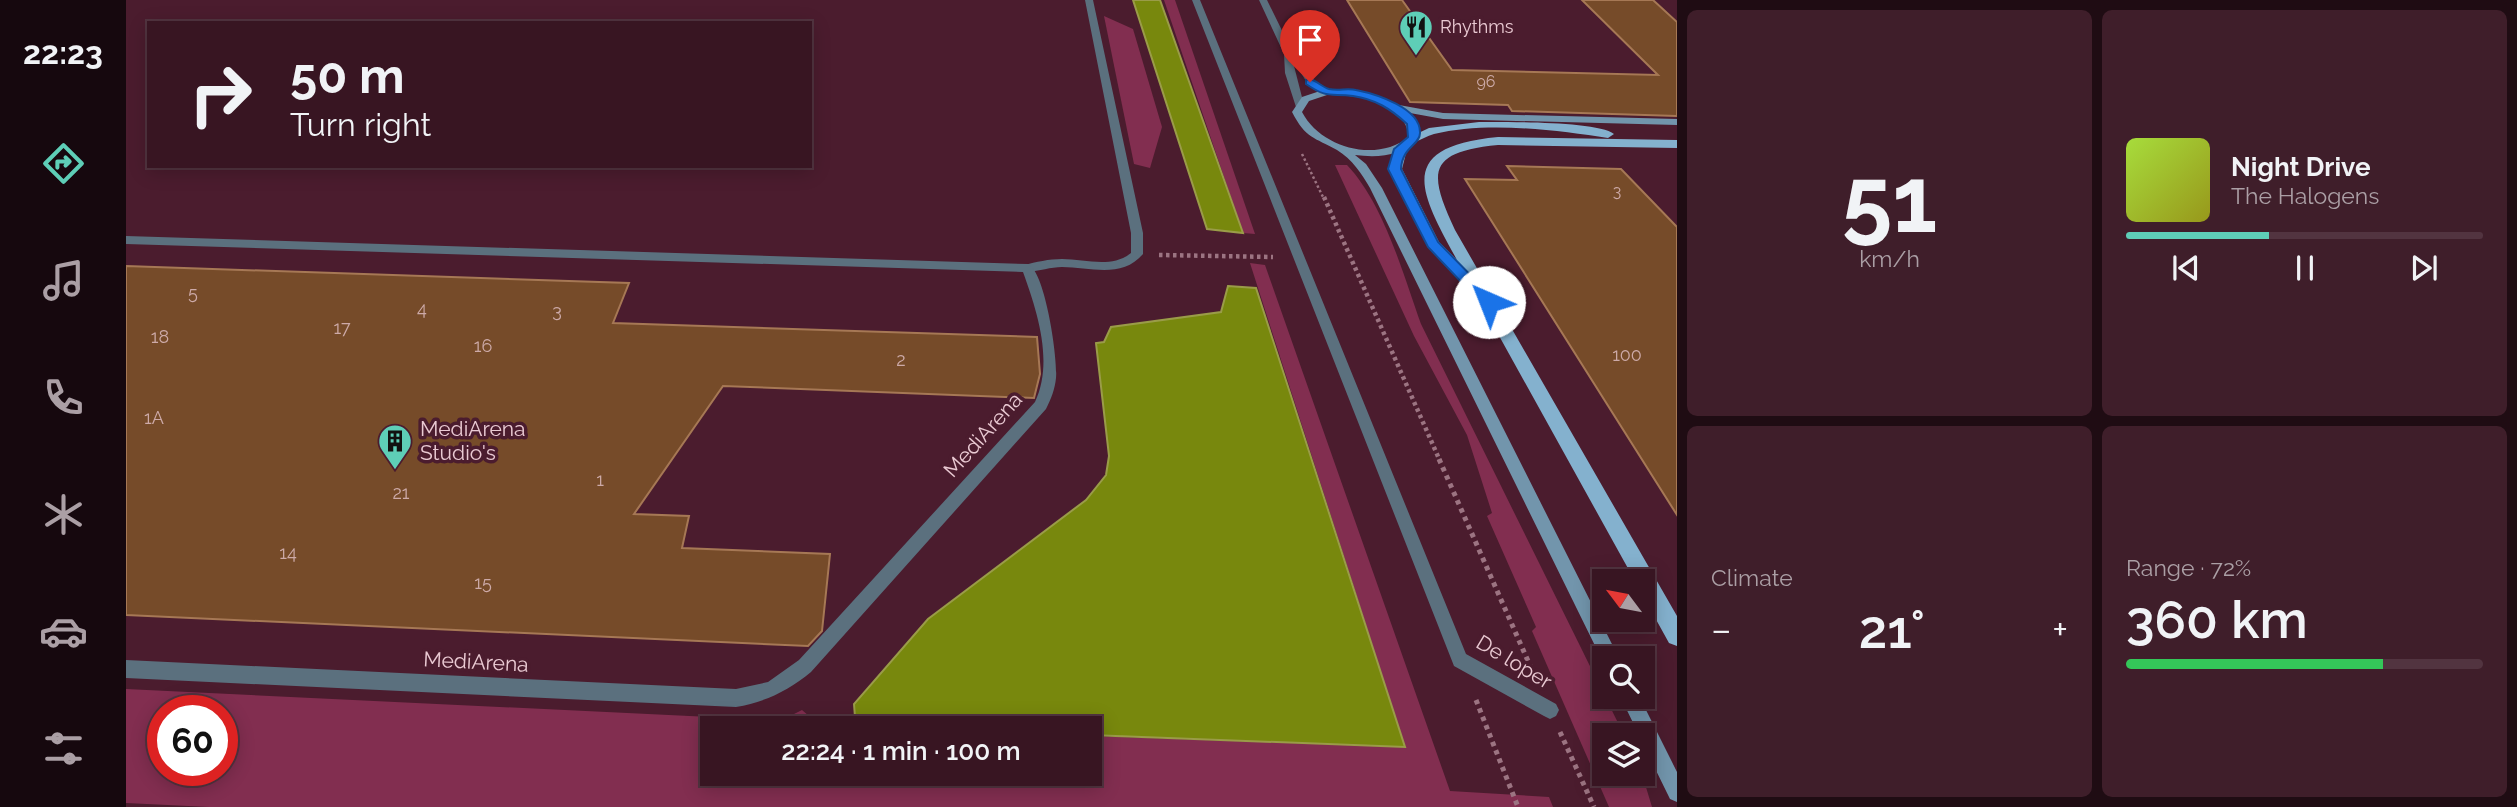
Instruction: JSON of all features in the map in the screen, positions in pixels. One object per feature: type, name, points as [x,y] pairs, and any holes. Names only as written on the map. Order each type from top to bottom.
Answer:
[{"type":"main road","points":[[1400,149],[1373,153],[1327,143],[1305,128],[1297,112],[1305,99],[1326,92],[1354,93],[1395,107],[1443,116],[1584,130],[1653,143]]},
{"type":"main road","points":[[1395,107],[1412,122],[1414,138]]},
{"type":"main road","points":[[1489,302],[1433,244],[1395,169],[1395,159],[1400,149],[1431,130],[1485,122],[1677,122]]},
{"type":"main road","points":[[1677,144],[1498,141],[1467,144],[1449,151],[1430,173],[1432,192],[1448,230],[1677,636]]},
{"type":"main road","points":[[1341,148],[1362,166],[1376,188],[1604,646]]},
{"type":"main road","points":[[1636,709],[1677,792]]},
{"type":"street","points":[[126,240],[1028,268],[1059,263],[1107,266],[1129,263],[1137,254],[1137,233],[1089,0]]},
{"type":"street","name":"De loper","points":[[1196,0],[1460,660],[1550,710]]},
{"type":"street","points":[[1263,0],[1289,54],[1299,62],[1310,82],[1326,92]]},
{"type":"street","points":[[1289,54],[1286,61],[1298,91],[1300,105]]},
{"type":"street","name":"MediArena","points":[[126,668],[736,698],[765,694],[785,684],[805,666],[1048,395],[1047,339],[1028,268]]},
{"type":"path","name":"De loper","points":[[1299,151],[1308,162],[1550,710]]},
{"type":"path","points":[[1137,254],[1300,257]]},
{"type":"path","name":"De loper","points":[[1460,660],[1518,807]]},
{"type":"path","points":[[1550,710],[1594,807]]},
{"type":"shaded area","points":[[1133,0],[1160,0],[1243,233],[1207,229]]},
{"type":"shaded area","points":[[1164,0],[1175,0],[1255,234],[1243,233]]},
{"type":"shaded area","points":[[1104,16],[1133,29],[1162,127],[1150,168],[1134,164]]},
{"type":"shaded area","points":[[1335,165],[1347,165],[1372,199],[1399,262],[1421,324],[1592,670],[1592,709],[1611,709],[1618,723],[1592,723],[1592,768],[1532,631],[1536,627],[1487,516],[1492,513],[1467,435],[1414,336]]},
{"type":"shaded area","points":[[1250,263],[1265,265],[1450,791],[1549,797],[1553,807],[209,807],[126,803],[126,689],[700,717],[700,786],[1102,786],[1102,736],[1405,747]]},
{"type":"shaded area","points":[[1228,286],[1256,288],[1405,747],[1102,735],[1102,716],[855,716],[854,704],[928,619],[1086,500],[1106,475],[1109,456],[1096,343],[1104,342],[1111,327],[1221,312]]},
{"type":"shaded area","points":[[802,710],[809,716],[790,716]]},
{"type":"shaded area","points":[[1600,786],[1646,786],[1652,807],[1609,807]]},
{"type":"building","points":[[1347,0],[1402,0],[1452,70],[1658,75],[1582,0],[1653,0],[1677,22],[1677,116],[1512,111],[1508,105],[1410,102]]},
{"type":"building","points":[[1507,166],[1621,169],[1677,227],[1677,515],[1465,179],[1517,180]]},
{"type":"building","name":"MediArena Studio's","points":[[126,266],[629,283],[613,323],[1037,337],[1040,374],[1034,398],[723,386],[634,514],[689,516],[682,548],[830,554],[822,631],[808,646],[126,615]]},
{"type":"place","name":"Rhythms","points":[[1416,57]]},
{"type":"place","name":"MediArena Studio's","points":[[395,471]]},
{"type":"route","points":[[1310,82],[1326,92],[1354,93],[1382,101],[1405,114],[1412,122],[1414,138],[1409,145],[1400,149],[1395,159],[1395,169],[1433,244],[1489,302]]}]
